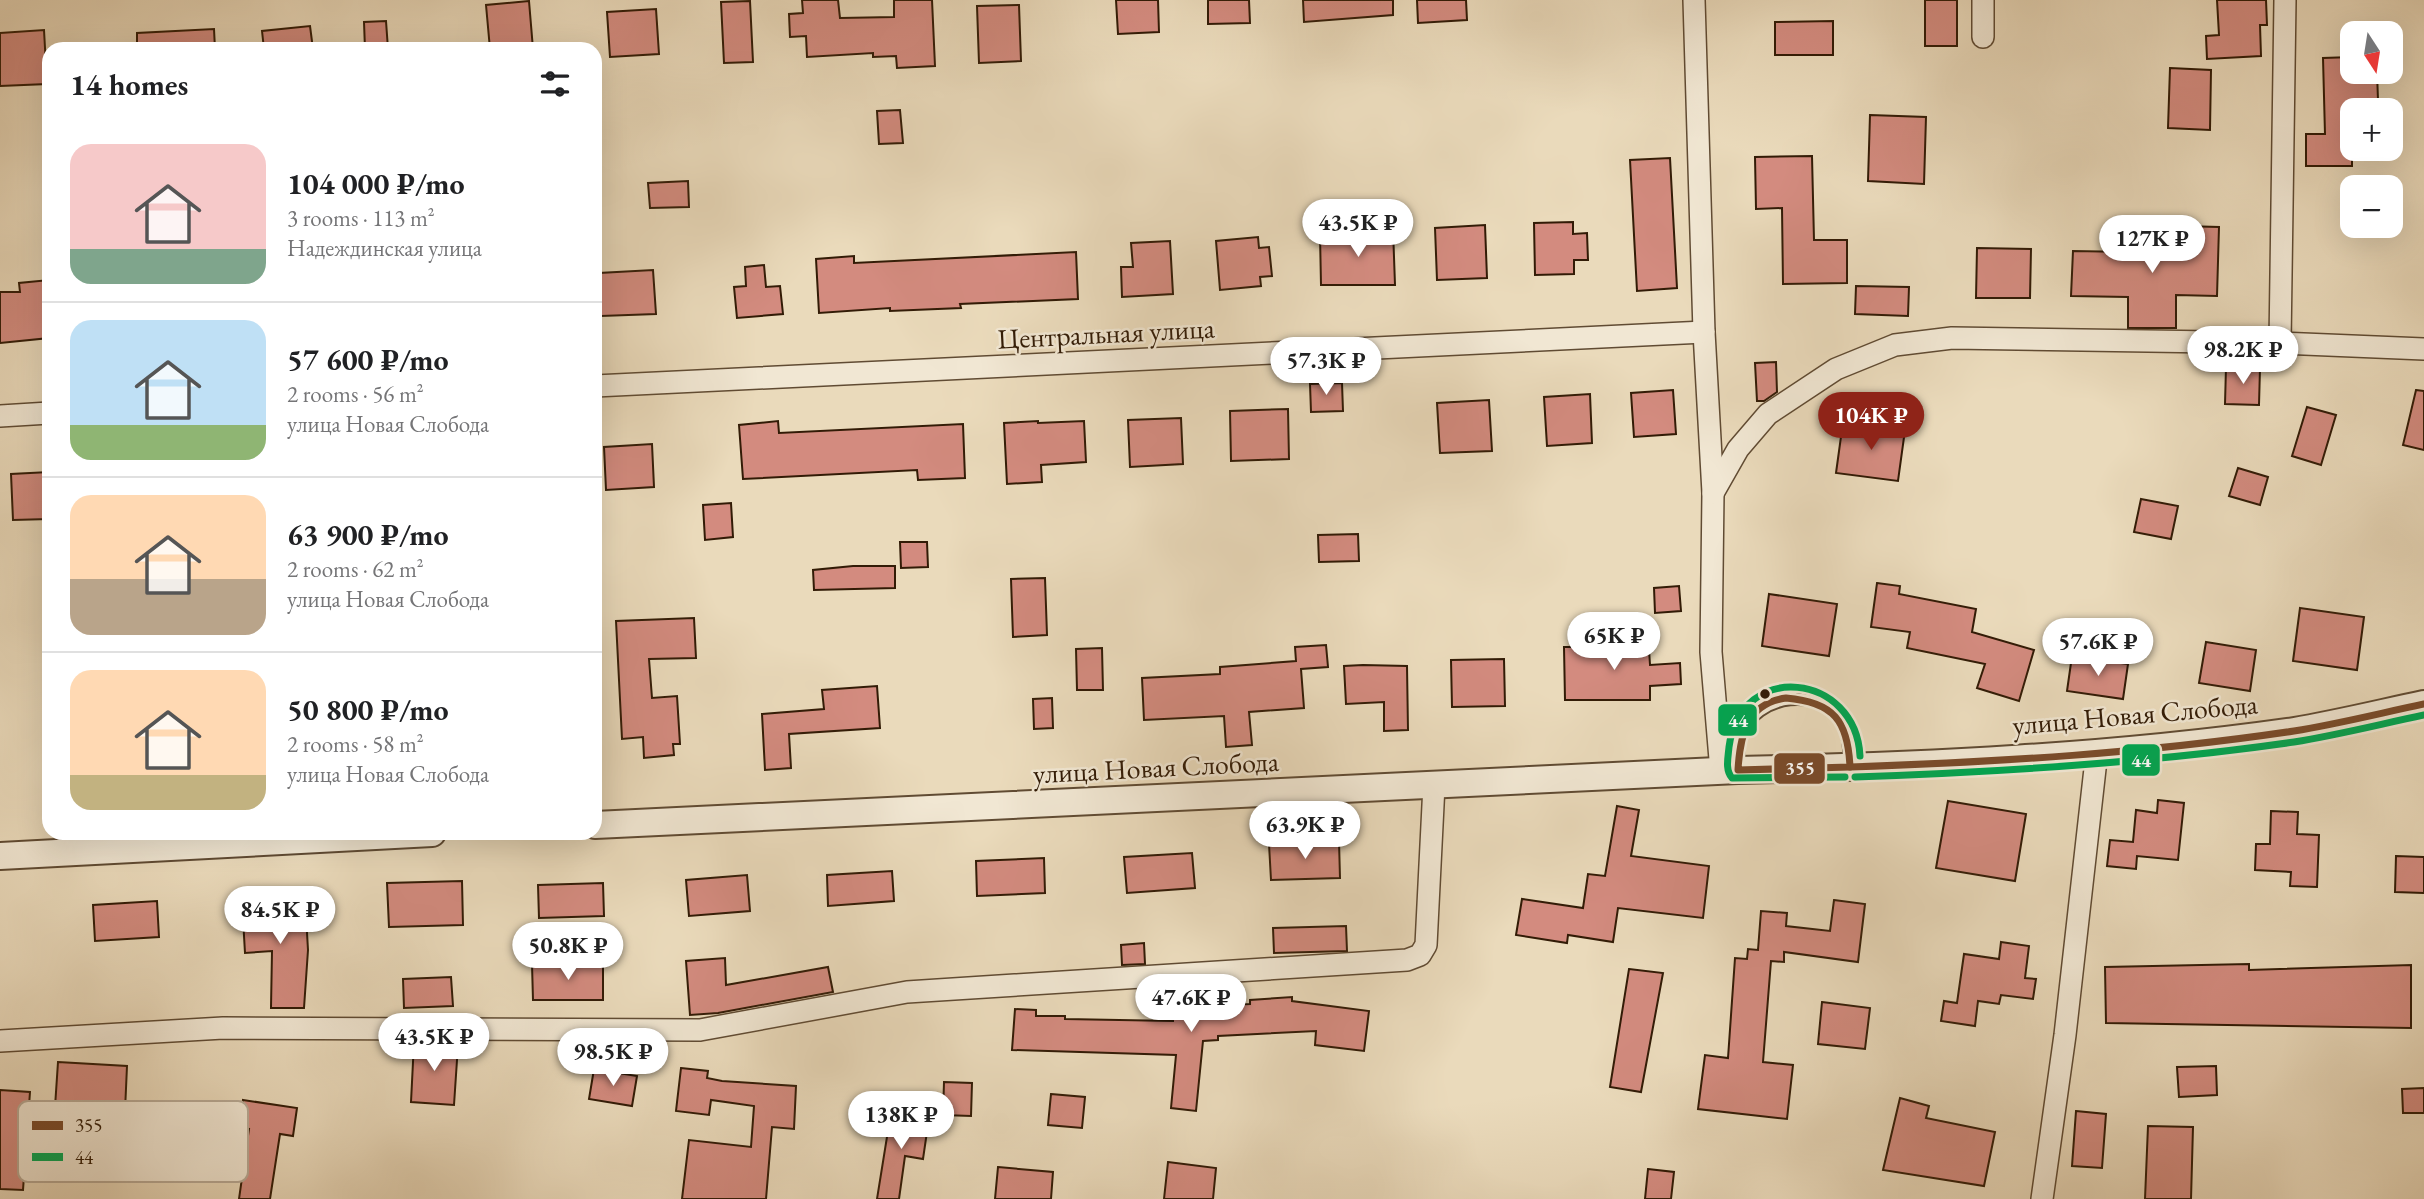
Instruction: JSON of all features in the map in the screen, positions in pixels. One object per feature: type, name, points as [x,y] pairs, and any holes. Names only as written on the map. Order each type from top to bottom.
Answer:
[{"type":"street","points":[[1694,0],[1704,332],[1719,653],[1730,771]]},
{"type":"street","points":[[1983,0],[1983,37]]},
{"type":"street","points":[[2280,343],[2285,0]]},
{"type":"street","name":"Центральная улица","points":[[602,386],[1704,332]]},
{"type":"street","points":[[1713,493],[1738,449],[1768,414],[1836,369],[1895,345],[1952,338],[2280,343],[2424,349]]},
{"type":"street","points":[[0,416],[42,413]]},
{"type":"street","name":"улица Новая Слобода","points":[[602,825],[1730,771],[1850,768],[2097,751],[2295,730],[2424,704]]},
{"type":"street","points":[[2042,1199],[2065,1035],[2097,751]]},
{"type":"street","points":[[0,1041],[223,1028],[700,1030],[907,992],[1407,960],[1420,955],[1426,945],[1434,785]]},
{"type":"street","points":[[0,856],[301,840]]},
{"type":"lane","points":[[1730,771],[1740,738],[1755,710],[1779,699],[1814,701],[1833,712],[1843,725],[1849,740],[1850,768]]},
{"type":"building","points":[[802,0],[838,0],[840,18],[894,17],[894,0],[932,0],[935,66],[897,68],[896,56],[873,57],[873,53],[807,57],[806,36],[790,37],[789,14],[803,13]]},
{"type":"building","points":[[1116,0],[1158,0],[1159,32],[1118,34]]},
{"type":"building","points":[[1208,0],[1249,0],[1250,23],[1208,24]]},
{"type":"building","points":[[1303,0],[1393,0],[1393,15],[1304,22]]},
{"type":"building","points":[[1417,0],[1466,0],[1467,20],[1418,23]]},
{"type":"building","points":[[1925,0],[1957,0],[1957,46],[1925,46]]},
{"type":"building","points":[[2217,0],[2266,0],[2267,25],[2260,25],[2261,56],[2207,59],[2206,36],[2219,35]]},
{"type":"building","points":[[529,1],[532,42],[489,42],[486,5]]},
{"type":"building","points":[[750,1],[753,62],[724,63],[721,2]]},
{"type":"building","points":[[1019,5],[1021,61],[979,63],[977,6]]},
{"type":"building","points":[[656,9],[659,54],[610,57],[607,12]]},
{"type":"building","points":[[386,21],[388,42],[365,42],[364,22]]},
{"type":"building","points":[[1833,21],[1833,55],[1775,55],[1775,22]]},
{"type":"building","points":[[310,26],[312,42],[263,42],[262,31]]},
{"type":"building","points":[[214,29],[215,42],[137,42],[137,33]]},
{"type":"building","points":[[44,30],[42,84],[0,86],[0,33]]},
{"type":"building","points":[[2340,57],[2340,84],[2377,84],[2378,98],[2340,98],[2340,161],[2352,161],[2352,166],[2306,166],[2306,134],[2325,134],[2323,58]]},
{"type":"building","points":[[2170,68],[2211,70],[2210,130],[2168,128]]},
{"type":"building","points":[[900,110],[903,143],[879,144],[877,111]]},
{"type":"building","points":[[1870,115],[1926,117],[1924,184],[1868,181]]},
{"type":"building","points":[[1812,156],[1814,240],[1847,240],[1847,283],[1783,284],[1782,208],[1756,209],[1755,157]]},
{"type":"building","points":[[1670,158],[1677,288],[1637,291],[1630,160]]},
{"type":"building","points":[[688,181],[689,207],[650,208],[648,183]]},
{"type":"building","points":[[1573,222],[1573,234],[1587,233],[1588,260],[1574,260],[1574,274],[1535,275],[1534,223]]},
{"type":"building","points":[[1485,225],[1487,278],[1437,280],[1435,228]]},
{"type":"building","points":[[2182,226],[2219,227],[2217,296],[2176,295],[2176,328],[2128,328],[2128,297],[2071,296],[2073,251],[2129,252],[2130,243],[2181,244]]},
{"type":"building","points":[[1393,229],[1395,285],[1321,285],[1320,235]]},
{"type":"building","points":[[1258,237],[1259,248],[1269,247],[1272,276],[1260,277],[1261,286],[1220,290],[1216,241]]},
{"type":"building","points":[[1170,241],[1173,294],[1122,297],[1121,267],[1133,267],[1131,243]]},
{"type":"building","points":[[1977,248],[2031,249],[2030,298],[1976,298]]},
{"type":"building","points":[[1076,252],[1078,299],[960,304],[961,308],[890,311],[890,308],[819,313],[816,259],[854,256],[854,263]]},
{"type":"building","points":[[764,265],[766,287],[780,286],[783,314],[737,318],[734,287],[746,286],[745,267]]},
{"type":"building","points":[[653,270],[656,314],[602,316],[602,273]]},
{"type":"building","points":[[42,281],[42,339],[0,343],[0,292],[20,292],[19,283]]},
{"type":"building","points":[[1856,286],[1909,287],[1908,316],[1855,314]]},
{"type":"building","points":[[1776,362],[1777,392],[1764,401],[1757,401],[1755,363]]},
{"type":"building","points":[[2226,367],[2260,368],[2259,405],[2225,404]]},
{"type":"building","points":[[1342,383],[1343,411],[1311,412],[1310,384]]},
{"type":"building","points":[[1673,390],[1676,434],[1634,437],[1631,393]]},
{"type":"building","points":[[2416,390],[2424,391],[2424,450],[2403,445]]},
{"type":"building","points":[[1590,394],[1592,443],[1547,446],[1544,397]]},
{"type":"building","points":[[1489,400],[1492,451],[1440,453],[1437,403]]},
{"type":"building","points":[[2307,407],[2336,415],[2321,465],[2292,456]]},
{"type":"building","points":[[1288,409],[1289,459],[1231,461],[1230,411]]},
{"type":"building","points":[[1181,418],[1183,464],[1130,467],[1128,420]]},
{"type":"building","points":[[778,421],[779,433],[963,424],[965,478],[918,480],[917,470],[743,479],[739,425]]},
{"type":"building","points":[[1084,421],[1086,462],[1041,465],[1042,482],[1007,484],[1004,423]]},
{"type":"building","points":[[1843,422],[1905,430],[1898,481],[1836,473]]},
{"type":"building","points":[[652,444],[654,487],[606,490],[604,447]]},
{"type":"building","points":[[2238,468],[2268,477],[2260,505],[2229,496]]},
{"type":"building","points":[[42,472],[42,519],[13,520],[11,474]]},
{"type":"building","points":[[2141,499],[2178,506],[2171,539],[2134,532]]},
{"type":"building","points":[[731,503],[733,537],[705,540],[703,505]]},
{"type":"building","points":[[1358,534],[1359,561],[1319,562],[1318,535]]},
{"type":"building","points":[[900,542],[927,542],[928,567],[901,568]]},
{"type":"building","points":[[895,566],[895,588],[814,590],[813,570]]},
{"type":"building","points":[[1045,578],[1047,635],[1013,637],[1011,579]]},
{"type":"building","points":[[1877,583],[1900,586],[1899,594],[1976,609],[1972,632],[2034,650],[2019,701],[1977,688],[1985,664],[1907,648],[1910,632],[1871,627]]},
{"type":"building","points":[[1679,586],[1681,611],[1655,613],[1654,588]]},
{"type":"building","points":[[1769,594],[1837,604],[1829,656],[1762,646]]},
{"type":"building","points":[[2300,608],[2364,617],[2357,670],[2293,661]]},
{"type":"building","points":[[694,618],[696,658],[649,659],[652,698],[677,696],[680,744],[673,744],[674,755],[644,758],[643,737],[622,739],[616,621]]},
{"type":"building","points":[[1619,633],[1620,649],[1649,649],[1650,665],[1680,663],[1681,684],[1650,686],[1650,700],[1565,700],[1564,647],[1595,647],[1595,634]]},
{"type":"building","points":[[2206,642],[2256,650],[2250,691],[2199,683]]},
{"type":"building","points":[[1326,645],[1328,667],[1301,669],[1304,708],[1249,712],[1252,745],[1226,747],[1224,716],[1144,720],[1142,678],[1220,674],[1220,667],[1296,661],[1295,647]]},
{"type":"building","points":[[1102,648],[1103,690],[1077,690],[1076,649]]},
{"type":"building","points":[[2072,656],[2128,664],[2123,699],[2067,691]]},
{"type":"building","points":[[1504,659],[1505,706],[1452,707],[1451,660]]},
{"type":"building","points":[[1344,666],[1407,666],[1408,730],[1384,731],[1384,702],[1346,704]]},
{"type":"building","points":[[877,686],[880,728],[789,734],[791,768],[765,770],[762,714],[824,709],[822,690]]},
{"type":"building","points":[[1052,698],[1053,728],[1034,729],[1033,699]]},
{"type":"building","points":[[2158,800],[2184,803],[2178,860],[2137,856],[2136,869],[2107,866],[2110,840],[2133,842],[2136,810],[2157,813]]},
{"type":"building","points":[[1948,801],[2026,814],[2015,881],[1936,868]]},
{"type":"building","points":[[1617,806],[1639,810],[1631,856],[1709,866],[1703,918],[1618,908],[1613,942],[1568,935],[1567,943],[1516,935],[1522,899],[1583,908],[1588,874],[1605,876]]},
{"type":"building","points":[[2271,811],[2298,812],[2297,834],[2319,835],[2317,887],[2290,886],[2291,872],[2255,870],[2256,844],[2270,844]]},
{"type":"building","points":[[1339,841],[1340,878],[1271,880],[1269,844]]},
{"type":"building","points":[[1192,853],[1195,888],[1127,893],[1124,857]]},
{"type":"building","points":[[2396,856],[2424,857],[2424,893],[2395,892]]},
{"type":"building","points":[[1044,858],[1045,893],[977,896],[976,861]]},
{"type":"building","points":[[892,871],[894,901],[828,906],[827,875]]},
{"type":"building","points":[[747,875],[750,911],[689,916],[686,880]]},
{"type":"building","points":[[462,881],[463,925],[389,927],[387,883]]},
{"type":"building","points":[[603,883],[604,916],[539,918],[538,885]]},
{"type":"building","points":[[305,898],[308,950],[304,1008],[271,1008],[272,951],[245,953],[242,901]]},
{"type":"building","points":[[1834,900],[1865,904],[1858,962],[1784,952],[1784,962],[1771,961],[1763,1062],[1793,1065],[1787,1119],[1698,1109],[1705,1055],[1728,1058],[1735,958],[1747,959],[1748,949],[1758,950],[1761,911],[1787,913],[1786,926],[1830,931]]},
{"type":"building","points":[[157,901],[159,937],[95,941],[93,905]]},
{"type":"building","points":[[1346,926],[1347,951],[1274,953],[1273,928]]},
{"type":"building","points":[[2001,942],[2029,946],[2025,978],[2036,979],[2033,999],[2001,995],[1999,1004],[1978,1001],[1975,1026],[1941,1021],[1944,1001],[1957,1003],[1964,954],[1999,959]]},
{"type":"building","points":[[1144,943],[1145,964],[1122,965],[1121,945]]},
{"type":"building","points":[[725,958],[726,985],[828,967],[833,992],[718,1013],[690,1015],[686,961]]},
{"type":"building","points":[[532,964],[603,964],[603,1000],[533,1000]]},
{"type":"building","points":[[2249,964],[2249,970],[2411,965],[2411,1028],[2106,1023],[2105,967]]},
{"type":"building","points":[[1629,969],[1663,973],[1641,1092],[1610,1087]]},
{"type":"building","points":[[451,977],[453,1006],[404,1008],[403,979]]},
{"type":"building","points":[[1292,997],[1292,1001],[1369,1011],[1364,1051],[1315,1045],[1316,1031],[1218,1036],[1218,1040],[1203,1041],[1196,1111],[1171,1108],[1176,1055],[1012,1050],[1015,1009],[1036,1010],[1036,1016],[1065,1016],[1065,1019],[1173,1021],[1173,1007],[1250,1004],[1250,1000]]},
{"type":"building","points":[[1822,1002],[1870,1008],[1865,1049],[1818,1044]]},
{"type":"building","points":[[414,1042],[458,1045],[454,1105],[411,1102]]},
{"type":"building","points":[[58,1062],[127,1066],[125,1101],[55,1101]]},
{"type":"building","points":[[2216,1066],[2217,1095],[2179,1097],[2177,1067]]},
{"type":"building","points":[[681,1068],[708,1071],[707,1078],[722,1081],[796,1086],[794,1129],[772,1127],[766,1199],[682,1199],[689,1140],[751,1147],[754,1106],[711,1100],[709,1115],[676,1111]]},
{"type":"building","points":[[594,1069],[637,1076],[632,1106],[589,1099]]},
{"type":"building","points":[[944,1082],[972,1083],[971,1116],[943,1115]]},
{"type":"building","points":[[2424,1088],[2424,1113],[2403,1113],[2402,1089]]},
{"type":"building","points":[[0,1090],[30,1092],[29,1101],[18,1101],[18,1182],[24,1182],[23,1190],[0,1189]]},
{"type":"building","points":[[1051,1094],[1085,1097],[1082,1128],[1048,1125]]},
{"type":"building","points":[[1900,1098],[1929,1106],[1926,1118],[1995,1132],[1984,1186],[1883,1170]]},
{"type":"building","points":[[243,1100],[297,1108],[293,1136],[280,1134],[270,1199],[239,1199],[241,1182],[248,1182],[248,1101]]},
{"type":"building","points":[[2076,1111],[2106,1114],[2102,1168],[2072,1166]]},
{"type":"building","points":[[891,1112],[929,1118],[923,1159],[905,1156],[899,1199],[877,1199]]},
{"type":"building","points":[[2148,1126],[2193,1127],[2191,1199],[2145,1199]]},
{"type":"building","points":[[1168,1162],[1216,1168],[1213,1199],[1164,1199]]},
{"type":"building","points":[[998,1167],[1053,1172],[1051,1199],[995,1199]]},
{"type":"building","points":[[1648,1169],[1674,1172],[1671,1199],[1645,1199]]},
{"type":"transit line","name":"44","points":[[1845,777],[1732,778],[1728,768],[1728,755],[1738,719],[1754,700],[1775,689],[1798,687],[1820,693],[1840,707],[1854,728],[1860,756]]},
{"type":"transit line","name":"355","points":[[1786,698],[1816,704],[1835,717],[1846,737],[1850,767],[1738,770],[1741,745],[1748,723],[1762,706],[1786,698]]},
{"type":"transit line","name":"355","points":[[1850,767],[2017,759],[2239,739],[2310,728],[2424,704]]},
{"type":"transit line","name":"44","points":[[1855,777],[2020,769],[2185,756],[2294,742],[2424,715]]}]
